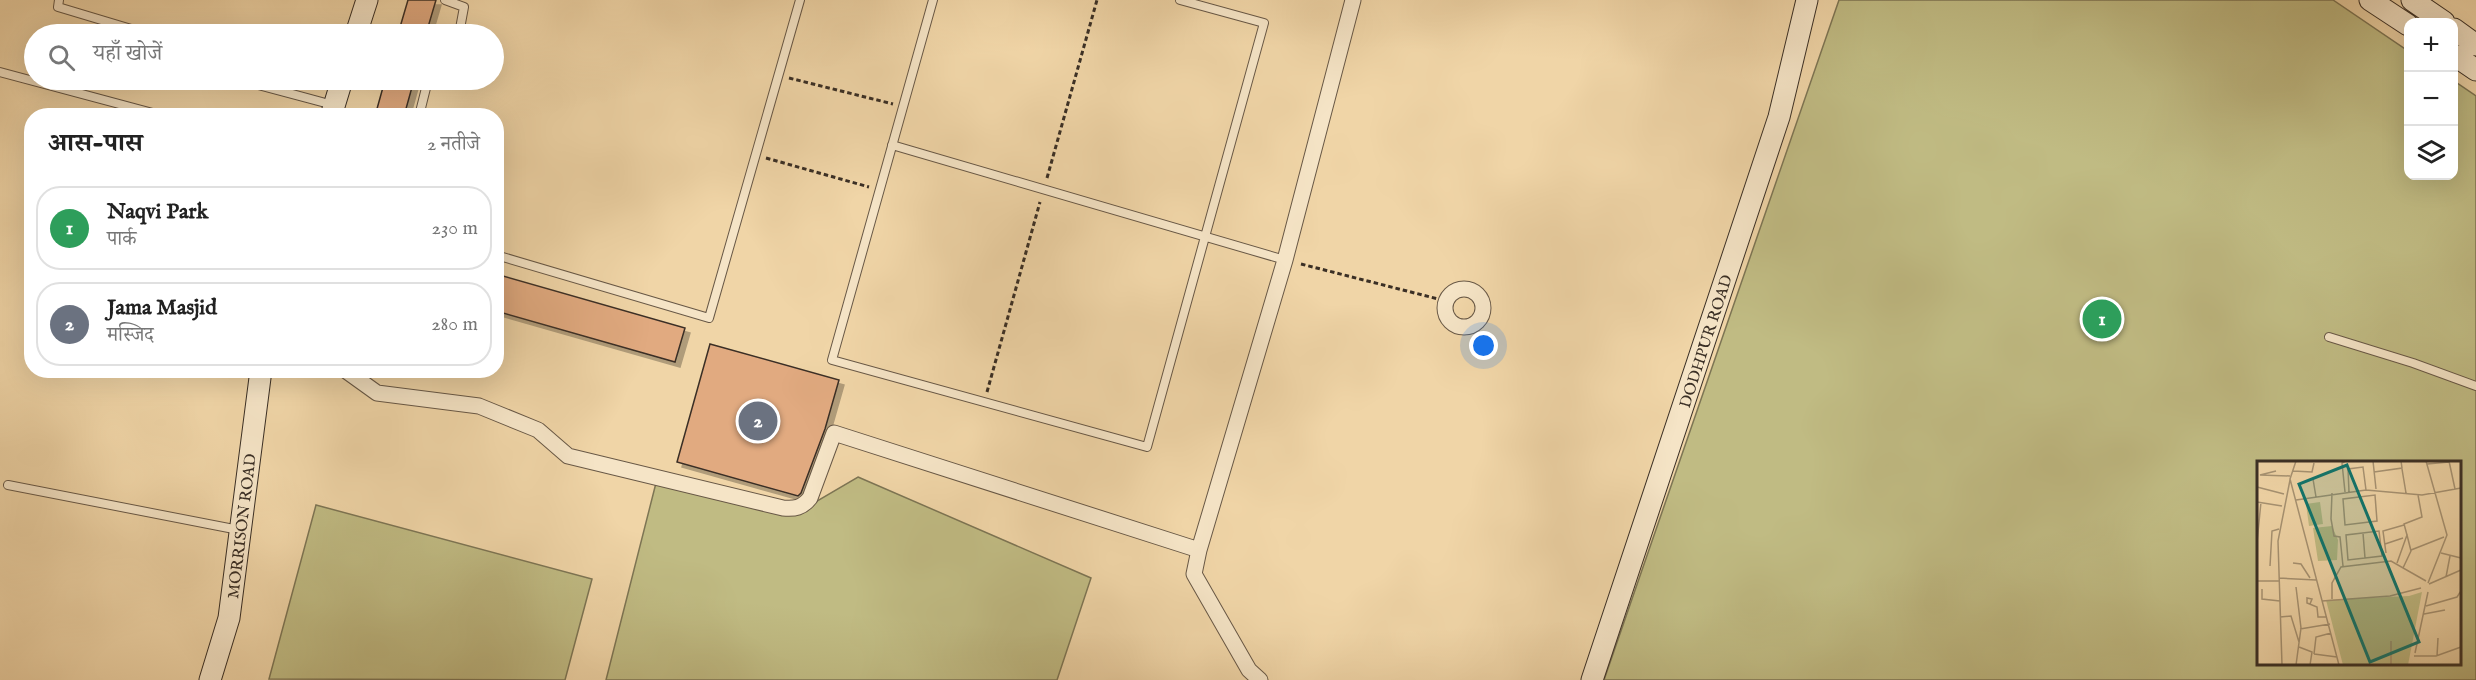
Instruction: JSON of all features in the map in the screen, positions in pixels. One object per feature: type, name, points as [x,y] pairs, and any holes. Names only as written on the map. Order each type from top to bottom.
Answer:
[{"type":"street","points":[[359,24],[367,0]]},
{"type":"street","points":[[1260,680],[1249,670],[1194,574],[1199,550],[1285,260],[1353,0]]},
{"type":"street","name":"DODHPUR ROAD","points":[[1592,680],[1779,117],[1807,0]]},
{"type":"street","points":[[2370,0],[2404,22]]},
{"type":"street","points":[[2412,0],[2438,18]]},
{"type":"street","points":[[2458,32],[2476,45]]},
{"type":"street","points":[[2458,58],[2476,70]]},
{"type":"street","points":[[333,108],[339,90]]},
{"type":"street","name":"MORRISON ROAD","points":[[210,680],[230,618],[260,378]]},
{"type":"street","points":[[356,378],[377,393],[478,406],[538,430],[568,456],[783,508],[793,509],[804,505],[810,498],[834,433],[1199,550]]},
{"type":"lane","points":[[59,0],[58,7],[115,24]]},
{"type":"lane","points":[[445,0],[464,7],[461,24]]},
{"type":"lane","points":[[504,257],[709,318],[800,0]]},
{"type":"lane","points":[[933,0],[832,360],[1147,447],[1264,23],[1180,0]]},
{"type":"lane","points":[[0,72],[24,78]]},
{"type":"lane","points":[[67,90],[134,108]]},
{"type":"lane","points":[[271,90],[326,108]]},
{"type":"lane","points":[[421,108],[426,90]]},
{"type":"lane","points":[[892,146],[1285,260]]},
{"type":"lane","points":[[2329,337],[2413,363],[2476,386]]},
{"type":"lane","points":[[8,485],[240,530]]},
{"type":"path","points":[[778,76],[903,106]]},
{"type":"path","points":[[755,155],[879,190]]},
{"type":"path","points":[[1285,260],[1446,301]]},
{"type":"shaded area","points":[[1839,0],[2333,0],[2404,48],[2404,180],[2458,180],[2458,84],[2476,96],[2476,680],[1604,680]]},
{"type":"shaded area","points":[[858,477],[1091,578],[1057,680],[606,680],[657,479],[795,514]]},
{"type":"shaded area","points":[[316,505],[592,579],[565,680],[269,679]]},
{"type":"building","points":[[408,0],[436,0],[429,24],[401,24]]},
{"type":"building","points":[[382,90],[411,90],[406,108],[377,108]]},
{"type":"building","points":[[504,276],[685,328],[675,362],[504,313]]},
{"type":"building","points":[[710,344],[839,380],[825,429],[798,496],[677,462]]},
{"type":"place","name":"Naqvi Park","points":[[2102,319]]},
{"type":"place","name":"Jama Masjid","points":[[758,421]]}]
